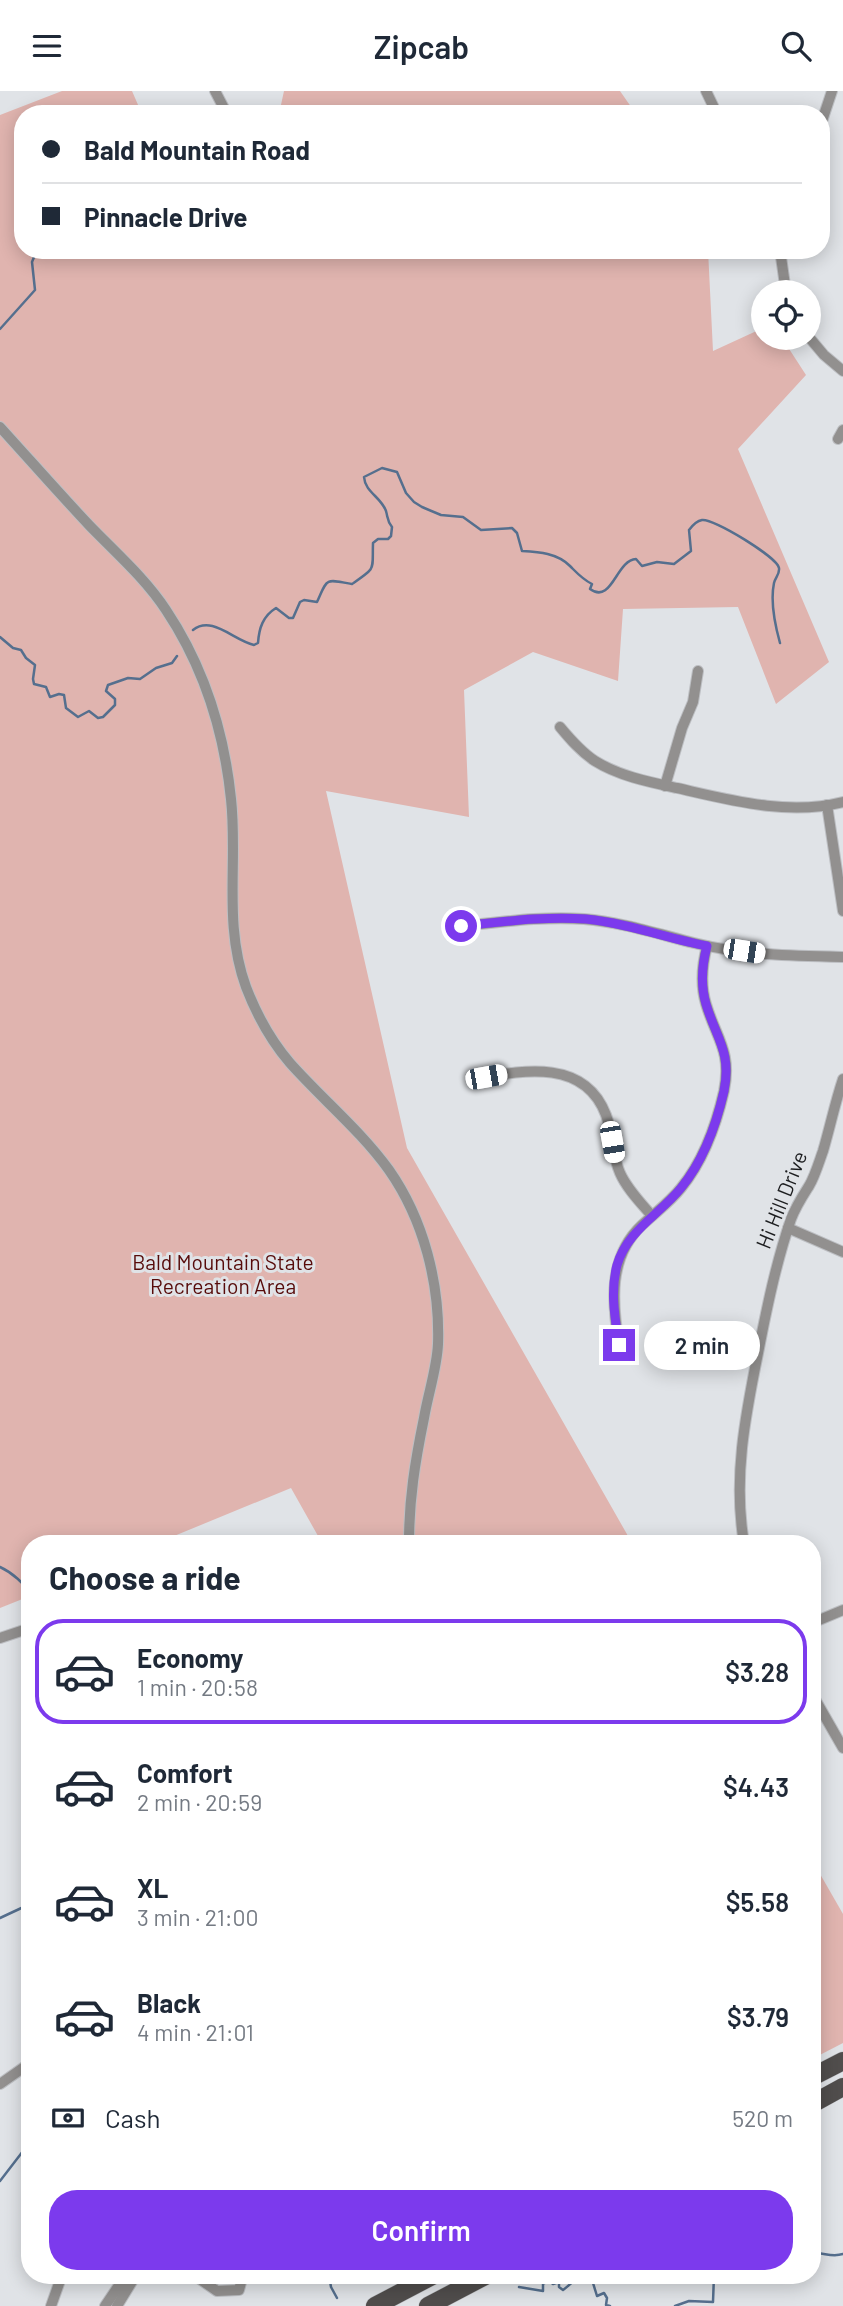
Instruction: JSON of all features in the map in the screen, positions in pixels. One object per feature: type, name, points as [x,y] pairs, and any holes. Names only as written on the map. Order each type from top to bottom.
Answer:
[{"type":"main road","points":[[821,2072],[843,2060]]},
{"type":"main road","points":[[821,2099],[843,2087]]},
{"type":"main road","points":[[375,2306],[417,2284]]},
{"type":"main road","points":[[428,2306],[470,2284]]},
{"type":"street","points":[[781,259],[784,280]]},
{"type":"street","points":[[820,350],[843,371]]},
{"type":"street","points":[[0,427],[133,570],[165,608],[189,650],[210,697],[220,729],[231,801],[231,920],[245,984],[259,1016],[288,1061],[367,1143],[389,1170],[408,1202],[425,1242],[435,1292],[438,1346],[415,1460],[409,1500],[409,1535]]},
{"type":"street","points":[[664,786],[693,702],[698,671]]},
{"type":"street","points":[[560,727],[595,761],[664,786],[764,806],[827,805],[843,802]]},
{"type":"street","points":[[827,805],[843,911]]},
{"type":"street","points":[[461,926],[543,919],[586,919],[707,946],[775,955],[843,957]]},
{"type":"street","points":[[619,1345],[614,1309],[618,1262],[634,1233],[669,1201],[696,1168],[715,1125],[724,1088],[726,1059],[723,1043],[706,1004],[702,986],[707,946]]},
{"type":"street","points":[[474,1079],[532,1070],[553,1072],[580,1083],[606,1112],[616,1160],[624,1182],[652,1216]]},
{"type":"street","name":"Hi Hill Drive","points":[[743,1535],[739,1487],[742,1439],[778,1258],[798,1201],[810,1184],[823,1149],[843,1081]]},
{"type":"street","points":[[788,1228],[843,1252]]},
{"type":"street","points":[[821,1619],[843,1610]]},
{"type":"street","points":[[0,1638],[21,1631]]},
{"type":"street","points":[[821,1710],[843,1748]]},
{"type":"street","points":[[0,2084],[21,2069]]},
{"type":"street","points":[[51,2306],[59,2284]]},
{"type":"street","points":[[106,2306],[120,2284]]},
{"type":"street","points":[[117,2306],[130,2284]]},
{"type":"street","points":[[207,2284],[217,2291],[239,2290],[241,2284]]},
{"type":"green space","name":"Bald Mountain State Recreation Area","points":[[62,91],[132,91],[138,105],[26,105]]},
{"type":"green space","points":[[284,91],[620,91],[630,105],[281,105]]},
{"type":"green space","name":"Bald Mountain State Recreation Area","points":[[14,110],[14,259],[708,259],[713,351],[751,334],[751,350],[790,350],[806,375],[738,449],[829,662],[776,704],[738,607],[623,609],[618,681],[533,652],[464,690],[469,817],[326,791],[407,1148],[627,1535],[317,1535],[291,1488],[176,1535],[21,1535],[21,1600],[0,1608],[0,115]]},
{"type":"green space","points":[[821,1876],[843,1914],[843,2043],[821,2054]]},
{"type":"waterway","points":[[0,329],[35,290],[33,259]]},
{"type":"waterway","points":[[193,630],[208,625],[254,645],[258,643],[265,619],[276,608],[293,618],[300,602],[317,602],[328,582],[352,584],[366,574],[373,564],[373,543],[391,536],[392,527],[386,511],[367,487],[364,477],[382,468],[397,472],[406,493],[422,507],[441,515],[463,517],[481,530],[512,528],[517,533],[522,551],[559,558],[592,584],[590,589],[597,592],[609,587],[629,561],[636,559],[642,566],[657,562],[674,564],[691,551],[689,530],[698,521],[718,525],[757,547],[779,568],[773,598],[780,643]]},
{"type":"waterway","points":[[0,637],[13,648],[21,650],[35,665],[34,684],[46,687],[50,697],[64,695],[66,708],[78,717],[89,711],[98,718],[103,717],[115,705],[115,699],[106,691],[108,685],[128,678],[140,679],[156,668],[172,663],[177,656]]},
{"type":"waterway","points":[[0,1567],[21,1582]]},
{"type":"waterway","points":[[0,1918],[21,1908]]},
{"type":"waterway","points":[[0,2181],[21,2154]]},
{"type":"waterway","points":[[821,2253],[843,2254]]},
{"type":"waterway","points":[[330,2284],[337,2298]]},
{"type":"waterway","points":[[519,2287],[543,2291],[543,2284]]},
{"type":"waterway","points":[[559,2284],[563,2290],[570,2284]]},
{"type":"waterway","points":[[593,2284],[597,2296],[604,2293],[607,2298],[606,2305],[610,2306]]},
{"type":"waterway","points":[[675,2306],[689,2301],[713,2302],[714,2284]]},
{"type":"route","points":[[461,926],[543,919],[586,919],[707,946],[702,986],[706,1004],[723,1043],[726,1059],[724,1088],[715,1125],[696,1168],[669,1201],[634,1233],[618,1262],[614,1309],[619,1345]]}]
